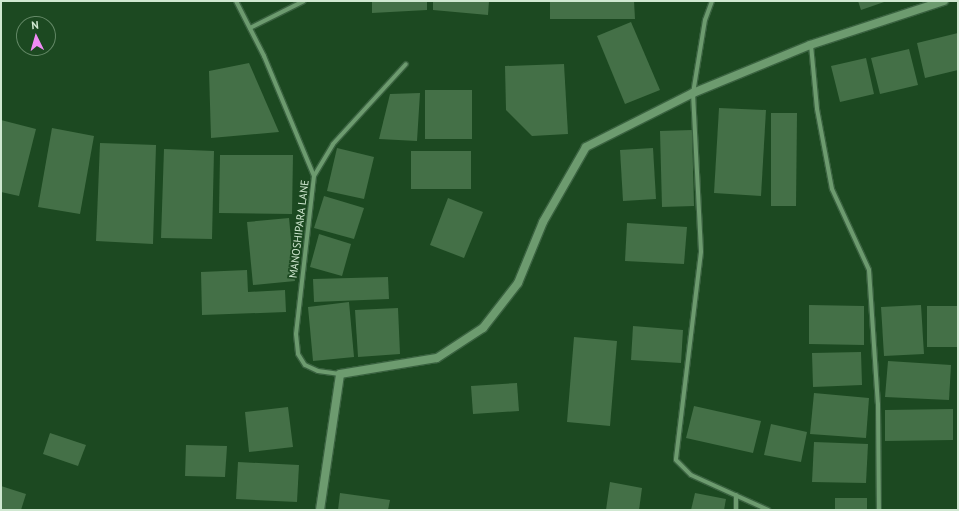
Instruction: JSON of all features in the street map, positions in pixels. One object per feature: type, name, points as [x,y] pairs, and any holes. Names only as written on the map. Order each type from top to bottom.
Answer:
[{"type":"street","name":"MANOSHIPARA LANE","points":[[236,1],[264,56],[314,176],[297,326],[298,354],[305,365],[318,371],[340,374]]},
{"type":"street","points":[[250,28],[304,1]]},
{"type":"street","points":[[712,1],[705,20],[693,93],[701,252],[676,460],[690,475],[768,510]]},
{"type":"street","points":[[320,510],[340,374],[438,358],[483,328],[518,283],[543,222],[586,147],[693,93],[810,45],[944,1]]},
{"type":"street","points":[[810,45],[817,109],[832,189],[869,270],[878,404],[879,510]]},
{"type":"street","points":[[314,176],[333,144],[406,64]]},
{"type":"street","points":[[736,495],[736,510]]},
{"type":"building","points":[[372,1],[427,1],[427,10],[372,13]]},
{"type":"building","points":[[433,1],[489,1],[488,15],[433,10]]},
{"type":"building","points":[[550,1],[634,1],[635,19],[550,19]]},
{"type":"building","points":[[858,1],[887,1],[861,10]]},
{"type":"building","points":[[631,22],[660,90],[625,104],[597,36]]},
{"type":"building","points":[[958,33],[958,70],[925,78],[917,43]]},
{"type":"building","points":[[909,49],[918,85],[880,94],[871,58]]},
{"type":"building","points":[[866,58],[874,94],[840,102],[831,66]]},
{"type":"building","points":[[249,63],[279,132],[211,138],[209,71]]},
{"type":"building","points":[[564,64],[568,134],[532,136],[506,110],[505,66]]},
{"type":"building","points":[[425,90],[472,90],[472,139],[425,139]]},
{"type":"building","points":[[420,93],[417,141],[379,139],[390,94]]},
{"type":"building","points":[[719,108],[766,110],[761,196],[714,193]]},
{"type":"building","points":[[771,113],[797,113],[796,206],[771,206]]},
{"type":"building","points":[[1,120],[36,129],[19,196],[1,192]]},
{"type":"building","points":[[52,128],[94,136],[80,214],[38,207]]},
{"type":"building","points":[[692,130],[694,206],[662,207],[660,131]]},
{"type":"building","points":[[100,143],[156,145],[153,244],[96,241]]},
{"type":"building","points":[[337,148],[374,157],[364,199],[327,191]]},
{"type":"building","points":[[653,148],[656,199],[623,201],[620,150]]},
{"type":"building","points":[[164,149],[214,151],[212,239],[161,238]]},
{"type":"building","points":[[411,151],[471,151],[471,189],[411,189]]},
{"type":"building","points":[[220,155],[293,155],[292,214],[219,213]]},
{"type":"building","points":[[324,196],[364,208],[354,239],[314,228]]},
{"type":"building","points":[[448,198],[483,212],[464,258],[430,245]]},
{"type":"building","points":[[289,218],[295,281],[253,285],[247,222]]},
{"type":"building","points":[[627,223],[687,227],[684,264],[625,261]]},
{"type":"building","points":[[319,234],[351,244],[342,276],[310,267]]},
{"type":"building","points":[[247,270],[248,292],[285,290],[286,312],[202,315],[201,272]]},
{"type":"building","points":[[388,277],[389,299],[314,302],[313,279]]},
{"type":"building","points":[[349,302],[354,357],[313,361],[308,307]]},
{"type":"building","points":[[809,305],[864,306],[864,345],[809,344]]},
{"type":"building","points":[[921,305],[924,354],[884,356],[881,307]]},
{"type":"building","points":[[927,306],[958,306],[958,347],[927,347]]},
{"type":"building","points":[[398,308],[400,354],[358,357],[355,310]]},
{"type":"building","points":[[633,326],[683,330],[681,363],[631,360]]},
{"type":"building","points":[[574,337],[617,341],[610,426],[567,422]]},
{"type":"building","points":[[861,352],[862,385],[813,387],[812,353]]},
{"type":"building","points":[[888,361],[951,365],[949,400],[885,397]]},
{"type":"building","points":[[517,383],[519,411],[473,414],[471,386]]},
{"type":"building","points":[[814,393],[869,398],[866,438],[810,434]]},
{"type":"building","points":[[694,406],[761,421],[753,453],[686,438]]},
{"type":"building","points":[[288,407],[293,447],[249,452],[245,412]]},
{"type":"building","points":[[953,409],[953,440],[885,441],[885,410]]},
{"type":"building","points":[[771,424],[807,432],[801,462],[764,455]]},
{"type":"building","points":[[50,433],[86,445],[78,466],[43,454]]},
{"type":"building","points":[[814,442],[868,444],[866,483],[812,482]]},
{"type":"building","points":[[186,445],[227,446],[225,477],[185,476]]},
{"type":"building","points":[[238,462],[299,465],[297,502],[236,499]]},
{"type":"building","points":[[610,482],[642,488],[639,510],[606,510]]},
{"type":"building","points":[[1,486],[26,494],[21,510],[1,510]]},
{"type":"building","points":[[340,493],[390,500],[388,510],[338,510]]},
{"type":"building","points":[[695,493],[726,499],[724,510],[691,510]]},
{"type":"building","points":[[835,498],[867,498],[867,510],[835,510]]}]
